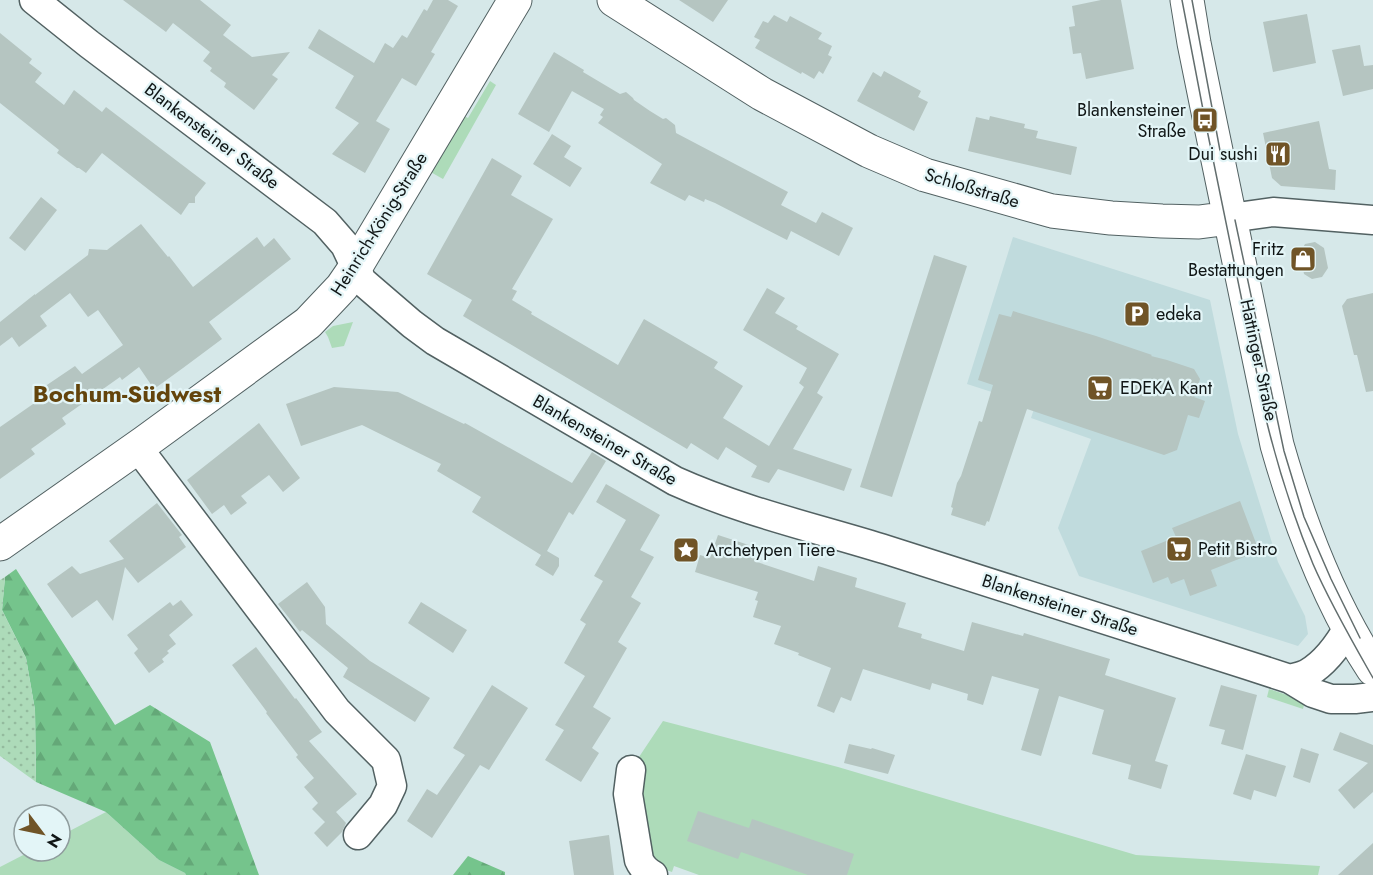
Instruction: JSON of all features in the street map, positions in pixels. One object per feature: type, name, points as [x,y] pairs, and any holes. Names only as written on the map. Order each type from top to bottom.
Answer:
[{"type":"main road","name":"Heinrich-König-Straße","points":[[0,544],[308,323],[342,287],[355,268],[515,0]]},
{"type":"main road","name":"Schloßstraße","points":[[614,0],[762,94],[869,151],[925,175],[1052,211],[1162,221],[1199,222],[1230,218]]},
{"type":"main road","name":"Hattinger Straße","points":[[1187,0],[1272,426],[1285,473],[1316,559],[1373,669]]},
{"type":"street","name":"Blankensteiner Straße","points":[[34,0],[325,222],[345,245],[362,281],[412,324],[435,341],[675,481],[742,508],[902,555],[1290,679],[1313,693],[1331,699],[1373,697]]},
{"type":"street","name":"Schloßstraße","points":[[1230,218],[1273,212],[1373,220]]},
{"type":"street","points":[[138,447],[337,711],[386,760],[392,786],[383,805],[358,835]]},
{"type":"street","points":[[1290,679],[1306,674],[1319,665],[1330,654],[1349,626]]},
{"type":"street","points":[[631,770],[628,795],[639,860],[653,875]]},
{"type":"shaded area","points":[[1013,237],[1210,300],[1238,434],[1278,562],[1305,616],[1308,634],[1298,646],[1079,576],[1058,528],[1091,439],[1031,418],[1035,406],[967,384]]},
{"type":"green space","points":[[490,81],[496,85],[443,179],[427,170],[460,114],[468,118]]},
{"type":"green space","points":[[353,322],[344,346],[332,348],[325,332],[333,326]]},
{"type":"green space","points":[[16,569],[115,725],[150,705],[210,742],[259,875],[186,875],[159,860],[106,812],[36,782],[35,710],[26,658],[2,610],[5,577]]},
{"type":"green space","points":[[5,577],[2,610],[26,658],[35,710],[36,782],[0,756],[0,580]]},
{"type":"green space","points":[[1269,689],[1305,701],[1303,709],[1267,697]]},
{"type":"green space","points":[[663,721],[838,767],[1136,855],[1320,866],[1318,875],[699,875],[674,866],[672,872],[655,866],[651,860],[635,763]]},
{"type":"green space","points":[[106,812],[159,860],[186,875],[0,875],[0,867],[12,861],[12,863],[72,863],[72,830]]},
{"type":"green space","points":[[468,856],[505,872],[505,875],[453,875]]},
{"type":"building","points":[[123,0],[200,0],[231,25],[223,35],[252,57],[290,52],[272,75],[278,79],[254,110],[224,87],[226,83],[210,71],[212,68],[203,61],[210,52],[173,23],[166,32]]},
{"type":"building","points":[[433,0],[448,0],[458,6],[431,52],[435,54],[416,86],[402,78],[376,121],[390,129],[365,173],[332,154],[359,123],[335,108],[354,76],[308,48],[319,29],[374,63],[385,43],[393,48],[402,35],[407,38],[424,9],[427,11]]},
{"type":"building","points":[[679,0],[728,0],[713,22]]},
{"type":"building","points":[[1101,0],[1121,0],[1134,69],[1086,79],[1081,53],[1073,54],[1069,27],[1075,26],[1072,6]]},
{"type":"building","points":[[1307,14],[1316,63],[1273,72],[1263,22]]},
{"type":"building","points":[[774,15],[787,22],[790,16],[822,33],[818,39],[832,46],[828,55],[832,57],[823,74],[819,71],[814,79],[755,48],[760,40],[754,37],[763,21],[768,23]]},
{"type":"building","points":[[0,33],[32,59],[29,63],[42,73],[35,82],[64,105],[74,90],[102,112],[106,107],[206,183],[195,197],[195,203],[189,203],[181,215],[102,153],[86,173],[57,153],[59,150],[0,103]]},
{"type":"building","points":[[1360,45],[1364,66],[1373,65],[1373,89],[1343,96],[1332,50]]},
{"type":"building","points":[[554,52],[620,94],[626,92],[650,111],[663,119],[666,118],[675,125],[676,133],[788,192],[781,205],[816,223],[822,212],[853,228],[839,256],[791,231],[787,240],[715,203],[705,199],[704,202],[689,195],[685,201],[650,183],[662,164],[598,123],[603,117],[600,115],[604,109],[572,91],[549,132],[518,114]]},
{"type":"building","points":[[884,71],[921,91],[918,97],[928,102],[914,131],[857,101],[873,72],[881,77]]},
{"type":"building","points":[[990,116],[1025,124],[1024,128],[1038,131],[1036,138],[1077,147],[1071,175],[968,151],[976,117],[989,120]]},
{"type":"building","points":[[1319,121],[1329,169],[1336,170],[1335,190],[1281,186],[1272,178],[1263,133]]},
{"type":"building","points":[[552,134],[571,146],[564,157],[582,168],[570,187],[533,164]]},
{"type":"building","points":[[492,158],[522,176],[511,195],[553,219],[512,289],[517,291],[512,300],[532,312],[531,314],[618,365],[644,319],[718,362],[714,368],[743,386],[723,418],[769,446],[804,387],[799,383],[807,368],[743,330],[767,288],[785,298],[775,313],[798,326],[796,329],[839,354],[817,393],[823,397],[793,449],[852,469],[844,491],[778,469],[769,483],[751,477],[757,466],[726,447],[718,460],[691,443],[687,449],[463,316],[472,300],[427,274]]},
{"type":"building","points":[[41,197],[57,210],[25,251],[9,238]]},
{"type":"building","points":[[141,224],[193,287],[257,237],[264,247],[274,238],[291,259],[209,322],[222,339],[154,389],[139,367],[122,380],[120,377],[62,418],[66,424],[31,449],[35,454],[0,479],[0,427],[46,395],[41,389],[75,366],[82,374],[123,345],[98,310],[88,317],[70,293],[40,316],[47,326],[19,347],[12,337],[0,346],[0,322],[88,255],[89,249],[107,250]]},
{"type":"building","points":[[1315,242],[1324,248],[1328,268],[1322,277],[1312,279],[1304,274],[1300,253],[1305,244]]},
{"type":"building","points":[[934,255],[967,266],[892,497],[860,487]]},
{"type":"building","points":[[1373,293],[1373,391],[1366,392],[1342,306],[1347,299]]},
{"type":"building","name":"EDEKA Kant","points":[[1013,311],[1194,369],[1200,379],[1194,397],[1205,401],[1199,418],[1188,415],[1177,450],[1164,455],[1027,409],[989,522],[987,521],[985,526],[951,515],[953,508],[951,507],[957,483],[979,421],[982,422],[993,385],[978,380],[999,314],[1011,317]]},
{"type":"building","points":[[334,387],[398,392],[465,423],[572,483],[592,452],[606,461],[573,515],[569,512],[547,551],[559,558],[559,566],[553,576],[535,565],[541,555],[472,512],[481,497],[437,471],[441,464],[362,425],[301,446],[286,404]]},
{"type":"building","points":[[259,423],[300,478],[283,492],[269,475],[241,496],[247,503],[231,515],[224,505],[212,514],[187,480]]},
{"type":"building","points":[[606,484],[660,515],[640,550],[654,557],[631,597],[641,603],[618,642],[627,648],[593,707],[611,718],[592,748],[599,753],[581,782],[545,760],[564,730],[555,725],[585,676],[564,663],[586,624],[580,620],[603,581],[594,576],[626,520],[596,502]]},
{"type":"building","points":[[1240,501],[1259,551],[1211,570],[1217,586],[1190,596],[1184,579],[1171,584],[1168,577],[1153,583],[1141,551],[1176,537],[1172,528]]},
{"type":"building","points":[[157,503],[182,535],[179,537],[186,547],[138,583],[125,567],[113,621],[97,600],[72,618],[47,584],[72,566],[80,574],[124,559],[109,541]]},
{"type":"building","points":[[718,535],[758,548],[754,561],[814,581],[818,566],[857,578],[855,587],[906,603],[898,627],[922,634],[921,638],[964,651],[972,622],[1023,636],[1024,633],[1110,659],[1105,675],[1176,698],[1155,761],[1168,765],[1161,789],[1128,779],[1131,765],[1092,754],[1104,710],[1059,696],[1041,756],[1021,750],[1039,689],[992,676],[983,705],[967,700],[968,694],[932,683],[930,690],[863,669],[851,701],[841,697],[834,713],[817,706],[831,668],[774,644],[781,626],[753,617],[758,592],[695,572],[700,555],[710,558]]},
{"type":"building","points":[[307,582],[325,607],[326,624],[370,661],[430,698],[415,722],[343,677],[348,668],[302,630],[300,632],[278,604]]},
{"type":"building","points":[[181,600],[193,615],[169,635],[176,644],[167,651],[169,653],[162,659],[164,662],[149,673],[134,653],[138,649],[127,635],[170,602],[173,606]]},
{"type":"building","points":[[421,602],[467,630],[453,653],[408,623]]},
{"type":"building","points":[[256,647],[322,732],[309,741],[357,794],[336,812],[346,823],[342,832],[327,847],[314,833],[325,822],[312,809],[318,803],[304,787],[314,778],[296,757],[298,755],[232,665]]},
{"type":"building","points":[[492,685],[528,708],[489,770],[480,765],[432,838],[407,821],[427,789],[437,795],[465,755],[453,748]]},
{"type":"building","points":[[1221,685],[1257,695],[1243,750],[1221,744],[1225,730],[1209,726]]},
{"type":"building","points":[[1340,732],[1373,745],[1373,792],[1354,809],[1338,790],[1368,763],[1333,750]]},
{"type":"building","points":[[849,744],[895,755],[888,774],[844,763]]},
{"type":"building","points":[[1301,748],[1319,754],[1310,783],[1293,777]]},
{"type":"building","points":[[1246,754],[1286,766],[1276,797],[1254,790],[1251,800],[1233,794]]},
{"type":"building","points":[[698,811],[749,828],[752,819],[854,854],[847,875],[808,875],[741,852],[738,859],[687,841]]},
{"type":"building","points":[[609,835],[614,875],[574,875],[569,841]]},
{"type":"building","points":[[1373,843],[1373,875],[1338,875]]},
{"type":"tram line","points":[[1182,0],[1267,423],[1277,459],[1293,512],[1313,564],[1373,678]]},
{"type":"tram line","points":[[1192,0],[1221,156]]},
{"type":"tram line","points":[[1235,220],[1284,451],[1304,517],[1360,638]]},
{"type":"place","name":"Blankensteiner Straße","points":[[1205,120]]},
{"type":"place","name":"Dui sushi","points":[[1278,154]]},
{"type":"place","name":"Fritz Bestattungen","points":[[1303,259]]},
{"type":"place","name":"edeka","points":[[1137,314]]},
{"type":"place","name":"EDEKA Kant","points":[[1100,388]]},
{"type":"place","name":"Petit Bistro","points":[[1179,549]]},
{"type":"place","name":"Archetypen Tiere","points":[[686,550]]},
{"type":"district","name":"Bochum-Südwest","points":[[127,393]]}]
